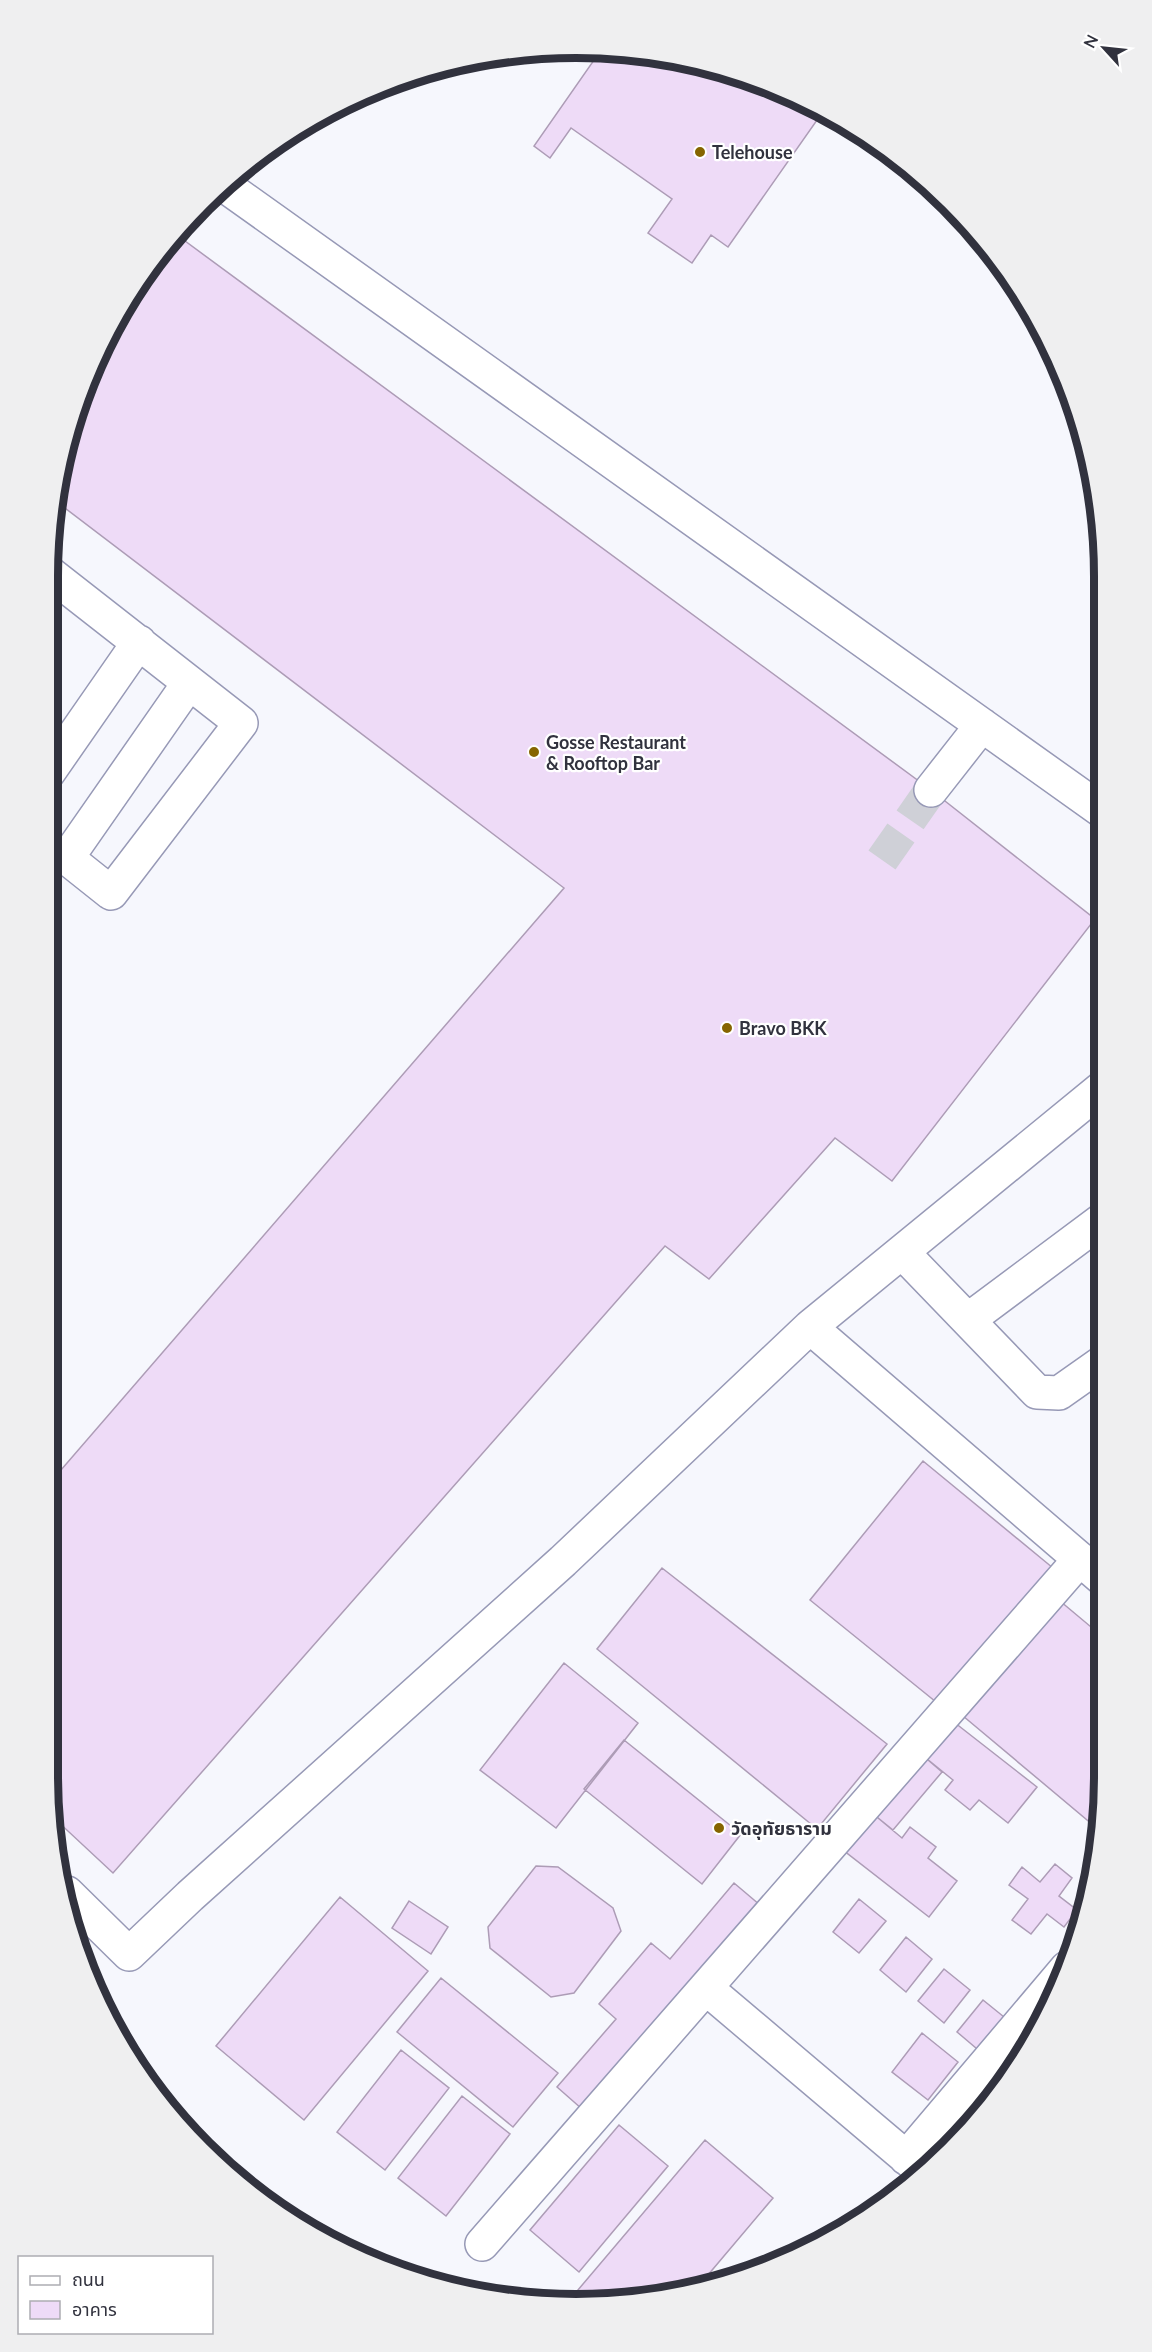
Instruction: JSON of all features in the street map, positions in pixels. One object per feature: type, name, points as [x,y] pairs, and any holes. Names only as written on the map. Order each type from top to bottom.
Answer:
[{"type":"street","points":[[231,190],[1094,805]]},
{"type":"street","points":[[58,580],[241,723],[111,893],[58,851],[189,683]]},
{"type":"street","points":[[58,759],[139,642]]},
{"type":"street","points":[[931,790],[982,725]]},
{"type":"street","points":[[73,1899],[129,1954],[190,1896],[563,1561],[810,1327],[1094,1094]]},
{"type":"street","points":[[968,1320],[1094,1226]]},
{"type":"street","points":[[902,1252],[1037,1392],[1059,1393],[1094,1368]]},
{"type":"street","points":[[482,2244],[706,1988],[1092,1569],[810,1327]]},
{"type":"street","points":[[706,1988],[913,2164],[1043,1999]]},
{"type":"building","name":"Telehouse","points":[[595,59],[644,63],[710,76],[774,98],[818,119],[728,247],[711,235],[692,263],[648,233],[672,199],[571,128],[550,158],[534,146]]},
{"type":"building","name":"Bravo BKK","points":[[182,241],[185,241],[931,790],[1094,920],[892,1181],[835,1138],[709,1279],[665,1246],[113,1873],[61,1825],[58,1776],[58,1473],[564,888],[63,507],[76,442],[98,378],[128,317],[165,261]]},
{"type":"building","points":[[923,1461],[1053,1568],[941,1706],[810,1600]]},
{"type":"building","points":[[662,1568],[887,1744],[817,1829],[597,1649]]},
{"type":"building","points":[[1060,1601],[1094,1629],[1094,1776],[1091,1823],[963,1716]]},
{"type":"building","points":[[564,1663],[638,1723],[556,1828],[480,1770]]},
{"type":"building","points":[[950,1719],[1037,1787],[1008,1823],[979,1800],[970,1810],[945,1790],[953,1780],[921,1754]]},
{"type":"building","points":[[624,1740],[741,1834],[702,1884],[584,1789]]},
{"type":"building","points":[[921,1754],[942,1772],[893,1830],[872,1813]]},
{"type":"building","points":[[872,1813],[902,1838],[910,1827],[936,1847],[928,1858],[957,1881],[929,1917],[843,1850]]},
{"type":"building","points":[[1055,1864],[1072,1878],[1059,1896],[1076,1909],[1064,1927],[1047,1914],[1031,1934],[1012,1920],[1028,1899],[1009,1885],[1022,1867],[1040,1882]]},
{"type":"building","points":[[536,1866],[558,1867],[613,1908],[621,1931],[574,1993],[551,1997],[490,1948],[488,1927]]},
{"type":"building","points":[[734,1883],[760,1905],[582,2109],[557,2087],[616,2019],[599,2004],[651,1943],[670,1959]]},
{"type":"building","points":[[340,1897],[428,1971],[304,2120],[216,2046]]},
{"type":"building","points":[[859,1899],[886,1921],[859,1953],[833,1932]]},
{"type":"building","points":[[409,1901],[448,1927],[431,1954],[392,1928]]},
{"type":"building","points":[[906,1937],[932,1959],[906,1992],[880,1970]]},
{"type":"building","points":[[944,1969],[970,1990],[944,2023],[918,2001]]},
{"type":"building","points":[[441,1978],[558,2073],[513,2127],[397,2032]]},
{"type":"building","points":[[983,2000],[1009,2021],[983,2054],[957,2032]]},
{"type":"building","points":[[922,2033],[958,2062],[928,2100],[892,2072]]},
{"type":"building","points":[[401,2050],[449,2088],[385,2170],[337,2132]]},
{"type":"building","points":[[462,2096],[510,2134],[446,2216],[398,2178]]},
{"type":"building","points":[[619,2125],[668,2166],[579,2272],[530,2230]]},
{"type":"building","points":[[705,2140],[773,2198],[706,2277],[644,2289],[575,2294]]},
{"type":"tunnel","points":[[882,860],[931,790]]},
{"type":"place","name":"Telehouse","points":[[700,152]]},
{"type":"place","name":"Gosse Restaurant & Rooftop Bar","points":[[534,752]]},
{"type":"place","name":"Bravo BKK","points":[[727,1028]]},
{"type":"place","name":"วัดอุทัยธาราม","points":[[719,1828]]}]
